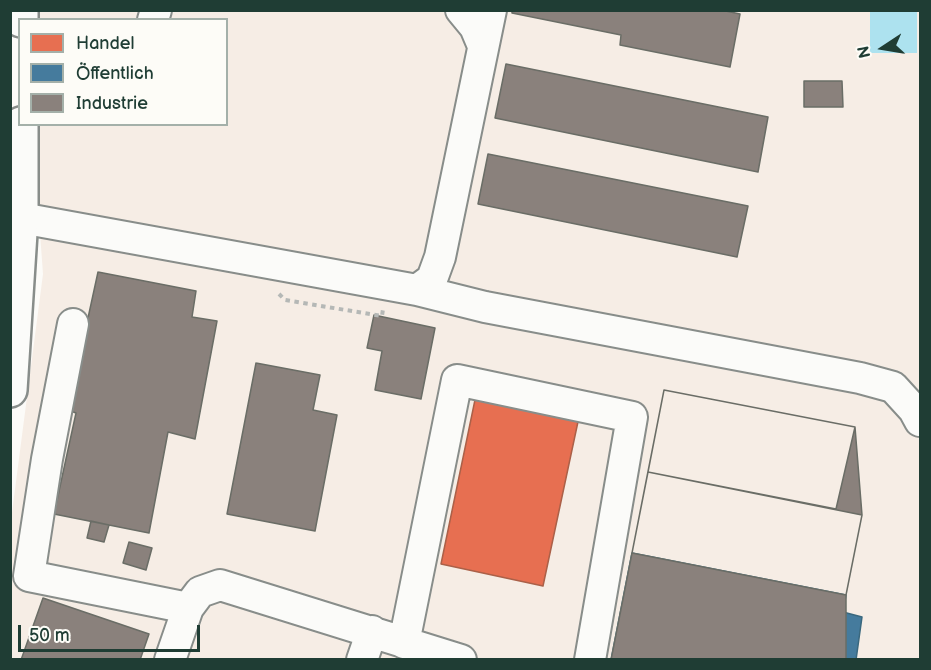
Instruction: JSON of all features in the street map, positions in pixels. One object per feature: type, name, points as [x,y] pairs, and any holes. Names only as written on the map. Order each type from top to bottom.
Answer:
[{"type":"main road","points":[[10,390],[21,126]]},
{"type":"street","points":[[461,10],[475,27],[483,46]]},
{"type":"street","points":[[417,290],[432,279],[440,257],[490,10]]},
{"type":"street","points":[[16,216],[417,290],[485,308],[860,378],[893,387],[921,421]]},
{"type":"street","points":[[73,324],[47,459],[29,576],[188,608]]},
{"type":"street","points":[[404,643],[457,381],[632,417],[590,660]]},
{"type":"street","points":[[170,660],[188,608],[200,592],[220,585],[461,660]]},
{"type":"street","points":[[362,660],[372,632]]},
{"type":"shaded area","points":[[37,11],[920,11],[920,659],[11,660],[11,520],[43,274],[36,179],[37,126],[228,126],[228,18],[37,18]]},
{"type":"water","points":[[870,11],[917,11],[917,53],[870,53]]},
{"type":"building: Handel","points":[[476,395],[579,417],[543,586],[441,564]]},
{"type":"building: Öffentlich","points":[[632,553],[846,595],[843,612],[862,617],[856,660],[611,660]]},
{"type":"building: Industrie","points":[[512,10],[721,10],[740,14],[730,67],[620,45],[621,35],[512,13]]},
{"type":"building: Industrie","points":[[506,64],[768,117],[758,172],[495,118]]},
{"type":"building: Industrie","points":[[804,81],[842,81],[843,107],[804,107]]},
{"type":"building: Industrie","points":[[488,154],[748,206],[737,257],[478,204]]},
{"type":"building: Industrie","points":[[98,272],[196,291],[192,317],[217,321],[195,439],[168,432],[149,533],[54,514],[76,413],[68,410]]},
{"type":"building: Industrie","points":[[374,315],[435,328],[421,399],[375,390],[382,351],[367,348]]},
{"type":"building: Industrie","points":[[256,363],[320,375],[313,410],[337,415],[315,531],[227,514]]},
{"type":"building: Industrie","points":[[664,390],[855,427],[836,509],[648,472]]},
{"type":"building: Industrie","points":[[664,390],[855,427],[862,515],[846,595],[846,660],[611,660]]},
{"type":"building: Industrie","points":[[648,472],[862,515],[846,595],[632,553]]},
{"type":"building: Industrie","points":[[91,521],[109,525],[104,542],[87,538]]},
{"type":"building: Industrie","points":[[129,542],[152,548],[146,570],[123,563]]},
{"type":"building: Industrie","points":[[43,598],[149,634],[140,660],[21,660]]}]
